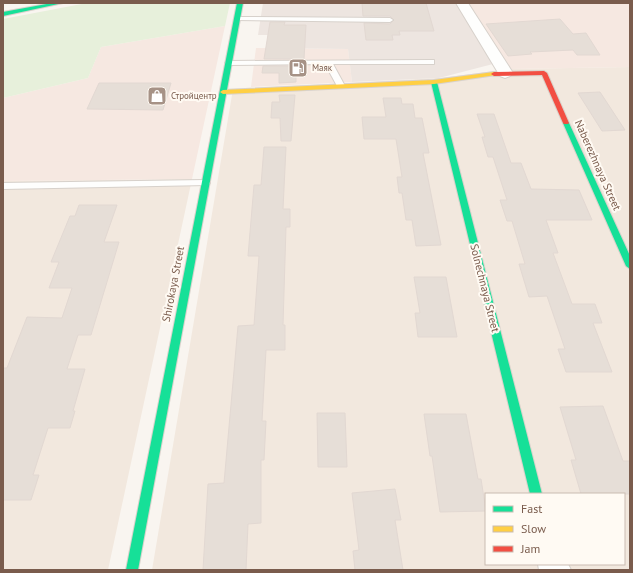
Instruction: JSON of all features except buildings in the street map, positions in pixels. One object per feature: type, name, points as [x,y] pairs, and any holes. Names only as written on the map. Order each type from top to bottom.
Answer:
[{"type":"street","points":[[3,14],[60,3]]},
{"type":"street","points":[[223,92],[434,82],[505,73],[462,3]]},
{"type":"street","name":"Shirokaya Street","points":[[132,570],[204,183],[241,4]]},
{"type":"street","name":"Naberezhnaya Street","points":[[505,73],[544,73],[630,266]]},
{"type":"street","name":"Solnechnaya Street","points":[[434,82],[536,493]]},
{"type":"lane","points":[[237,19],[390,20]]},
{"type":"lane","points":[[328,62],[341,86]]},
{"type":"lane","points":[[229,63],[430,62]]},
{"type":"lane","points":[[3,186],[204,183]]},
{"type":"shaded area","points":[[263,3],[457,3],[493,64],[439,78],[352,82],[348,49],[266,48],[268,35],[258,35]]},
{"type":"shaded area","points":[[468,3],[630,3],[630,67],[511,69]]},
{"type":"shaded area","points":[[225,26],[192,179],[3,181],[3,98],[88,78],[101,47]]},
{"type":"shaded area","points":[[256,48],[348,49],[352,82],[251,87]]},
{"type":"shaded area","points":[[630,67],[630,570],[152,570],[233,89],[439,78],[511,69]]},
{"type":"shaded area","points":[[192,179],[108,570],[3,570],[3,181]]},
{"type":"green space","points":[[87,3],[230,3],[225,26],[101,47],[88,78],[3,98],[3,19]]},
{"type":"traffic: fast","points":[[3,14],[60,3]]},
{"type":"traffic: fast","points":[[132,570],[240,3]]},
{"type":"traffic: fast","points":[[434,82],[536,493]]},
{"type":"traffic: fast","points":[[566,123],[630,266]]},
{"type":"traffic: slow","points":[[223,92],[434,82],[494,74]]},
{"type":"traffic: jam","points":[[494,74],[544,73],[566,123]]},
{"type":"place","name":"Маяк","points":[[298,68]]},
{"type":"place","name":"Стройцентр","points":[[157,96]]}]
